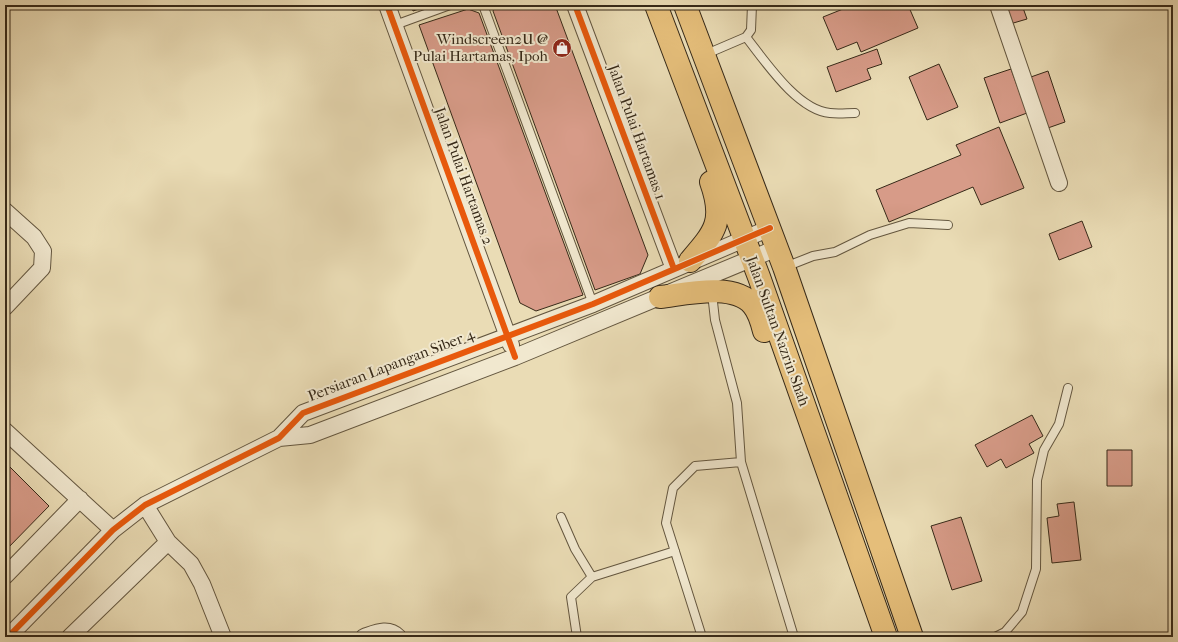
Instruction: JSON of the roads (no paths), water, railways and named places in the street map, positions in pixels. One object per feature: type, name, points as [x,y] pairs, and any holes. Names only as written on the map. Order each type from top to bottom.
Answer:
[{"type":"highway","name":"Jalan Sultan Nazrin Shah","points":[[656,5],[752,258],[886,637]]},
{"type":"highway","name":"Jalan Sultan Nazrin Shah","points":[[684,5],[777,247],[912,637]]},
{"type":"highway","points":[[665,28],[664,54],[718,201],[718,219],[709,239],[682,265]]},
{"type":"highway","points":[[660,297],[712,291],[741,296],[754,305],[796,422],[825,493],[847,529]]},
{"type":"street","name":"Jalan Pulai Hartamas 2","points":[[387,5],[515,356]]},
{"type":"street","name":"Jalan Pulai Hartamas 1","points":[[575,5],[682,265]]},
{"type":"street","points":[[998,5],[1059,183]]},
{"type":"street","points":[[5,211],[34,237],[43,251],[42,268],[5,307]]},
{"type":"street","name":"Persiaran Lapangan Siber 4","points":[[8,637],[114,530],[145,505],[279,438],[303,412],[593,304],[744,238],[777,247]]},
{"type":"street","name":"Persiaran Lapangan Siber 4","points":[[279,438],[310,435],[515,356],[660,297],[777,247]]},
{"type":"street","points":[[7,437],[114,530]]},
{"type":"street","points":[[5,576],[80,499]]},
{"type":"street","points":[[145,505],[168,542],[191,564],[202,584],[223,637]]},
{"type":"street","points":[[70,637],[168,542]]},
{"type":"street","points":[[364,637],[381,631],[394,633],[398,637]]},
{"type":"lane","points":[[394,25],[450,5]]},
{"type":"lane","points":[[484,5],[593,304]]},
{"type":"lane","points":[[704,55],[746,37],[751,30],[752,5]]},
{"type":"lane","points":[[746,37],[781,80],[803,102],[828,113],[855,113]]},
{"type":"lane","points":[[777,247],[813,256],[835,252],[870,234],[909,223],[948,225]]},
{"type":"lane","points":[[712,291],[715,320],[737,402],[741,462],[794,637]]},
{"type":"lane","points":[[995,637],[1005,632],[1022,612],[1036,569],[1037,480],[1044,450],[1059,424],[1068,388]]},
{"type":"lane","points":[[702,637],[666,523],[673,488],[695,466],[741,462]]},
{"type":"lane","points":[[561,517],[575,549],[592,577]]},
{"type":"lane","points":[[577,637],[571,597],[592,577],[675,551]]},
{"type":"place","name":"Windscreen2U @ Pulai Hartamas, Ipoh","points":[[562,48]]}]
